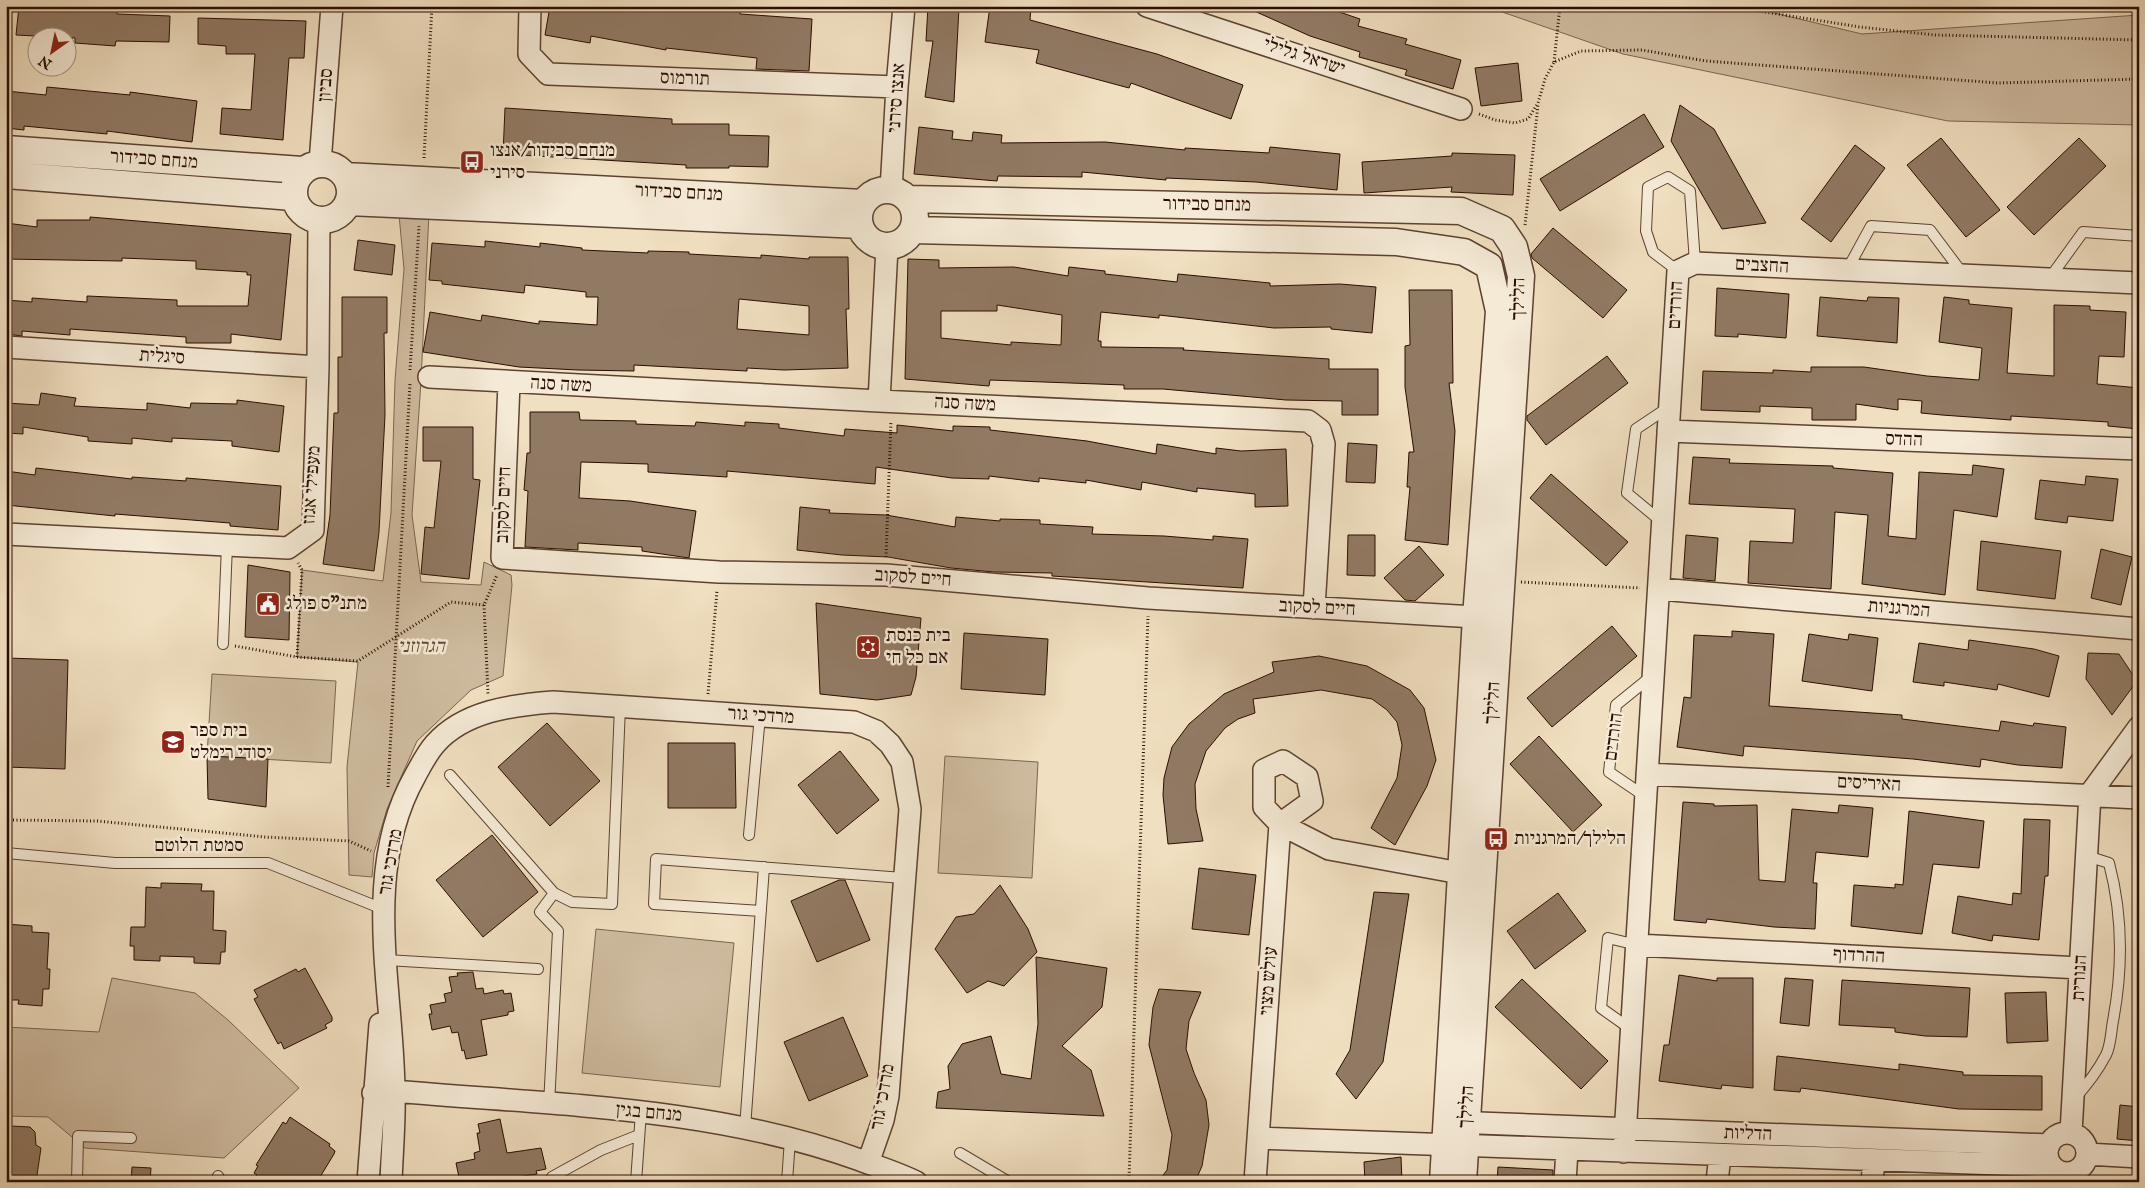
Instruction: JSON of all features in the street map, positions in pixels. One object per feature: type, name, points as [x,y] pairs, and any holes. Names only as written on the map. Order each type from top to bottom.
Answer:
[{"type":"street","name":"סביון","points":[[311,167],[332,6]]},
{"type":"street","name":"תורמוס","points":[[530,6],[529,54],[548,74],[896,87]]},
{"type":"street","name":"אנצו סירני","points":[[900,195],[896,87],[904,6]]},
{"type":"street","name":"ישראל גלילי","points":[[1147,6],[1461,108]]},
{"type":"street","name":"מנחם סבידור","points":[[6,149],[311,167]]},
{"type":"street","points":[[311,167],[338,169],[345,176],[349,184],[348,202],[337,217],[319,220],[302,213],[293,197],[296,178],[311,167]]},
{"type":"street","name":"מנחם סבידור","points":[[6,175],[293,197]]},
{"type":"street","name":"מנחם סבידור","points":[[345,176],[423,180],[862,214]]},
{"type":"street","points":[[875,193],[900,195],[916,214],[913,230],[903,242],[887,247],[873,243],[867,238],[862,214],[875,193]]},
{"type":"street","name":"מנחם סבידור","points":[[900,195],[1461,211],[1502,229]]},
{"type":"street","name":"מנחם סבידור","points":[[348,202],[420,206],[862,214]]},
{"type":"street","name":"מעפילי אגוז","points":[[6,534],[288,548],[313,530],[318,367],[319,220]]},
{"type":"street","name":"הלילך","points":[[1463,1182],[1456,1134],[1460,873],[1487,618],[1500,581],[1521,276],[1514,247],[1502,229]]},
{"type":"street","name":"מנחם סבידור","points":[[913,230],[1396,242],[1464,252],[1489,266]]},
{"type":"street","points":[[885,401],[887,247]]},
{"type":"street","name":"הלילך","points":[[1444,1182],[1456,1134],[1487,618],[1499,311],[1489,266]]},
{"type":"street","name":"החצבים","points":[[1687,267],[1847,270],[2139,283]]},
{"type":"street","name":"הורדים","points":[[1624,1152],[1668,431],[1687,267]]},
{"type":"street","name":"סיגלית","points":[[6,347],[318,367]]},
{"type":"street","name":"משה סנה","points":[[429,377],[509,383],[1308,420],[1320,430],[1324,444],[1314,608]]},
{"type":"street","name":"חיים לסקוב","points":[[509,383],[502,558],[719,572],[886,575],[1148,598],[1487,618]]},
{"type":"street","name":"ההדס","points":[[1668,431],[2139,449]]},
{"type":"street","name":"המרגניות","points":[[1659,589],[2139,629]]},
{"type":"street","name":"מרדכי גור","points":[[390,1182],[394,1091],[383,909],[389,852],[403,798],[435,743],[462,723],[488,712],[517,705],[553,702],[854,722],[876,731],[890,744],[902,762],[910,810],[903,878],[888,1096],[883,1120],[868,1164]]},
{"type":"street","points":[[2090,794],[2139,727]]},
{"type":"street","name":"האיריסים","points":[[1648,774],[2090,794]]},
{"type":"street","points":[[2090,794],[2139,798]]},
{"type":"street","name":"הנורית","points":[[2070,1133],[2090,794]]},
{"type":"street","name":"עולש מצוי","points":[[1255,1182],[1280,824],[1329,849],[1460,873]]},
{"type":"street","name":"ההרדוף","points":[[1637,945],[2080,968]]},
{"type":"street","name":"מרדכי גור","points":[[368,1182],[373,1093],[386,960]]},
{"type":"street","name":"מנחם בגין","points":[[373,1093],[394,1091],[686,1116],[745,1128],[827,1149],[916,1182]]},
{"type":"street","name":"הדליות","points":[[1456,1134],[1626,1129],[2051,1156]]},
{"type":"street","points":[[2070,1133],[2081,1138],[2087,1148],[2087,1154],[2082,1166],[2070,1172],[2064,1172],[2051,1156],[2057,1135],[2070,1133]]},
{"type":"street","points":[[1258,1138],[1456,1134]]},
{"type":"street","name":"הדליות","points":[[1456,1134],[1567,1150],[1874,1160],[2014,1173],[2051,1156]]},
{"type":"street","points":[[1565,1182],[1567,1150]]},
{"type":"street","points":[[2087,1154],[2139,1157]]},
{"type":"street","name":"הדליות","points":[[1717,1182],[1720,1155]]},
{"type":"street","points":[[1872,1182],[1874,1160]]},
{"type":"lane","name":"הורדים","points":[[1668,177],[1690,192],[1687,267],[1653,252],[1646,231],[1648,188],[1668,177]]},
{"type":"lane","points":[[1847,270],[1871,226],[1930,230],[1963,275]]},
{"type":"lane","points":[[2050,279],[2083,232],[2139,236]]},
{"type":"lane","points":[[1663,523],[1627,493],[1636,429],[1670,407]]},
{"type":"lane","points":[[223,644],[227,545]]},
{"type":"lane","name":"הורדים","points":[[1646,797],[1609,772],[1616,705],[1654,675]]},
{"type":"lane","points":[[450,776],[554,893],[572,902],[612,904],[620,706]]},
{"type":"lane","points":[[749,835],[760,716]]},
{"type":"lane","name":"סמטת הלוטם","points":[[6,853],[114,863],[268,863],[383,909]]},
{"type":"lane","name":"הנורית","points":[[2072,1100],[2084,1088],[2107,1053],[2119,990],[2121,942],[2117,892],[2109,863],[2087,856]]},
{"type":"lane","points":[[761,911],[654,904],[656,860],[903,878]]},
{"type":"lane","points":[[745,1128],[764,867]]},
{"type":"lane","points":[[549,1104],[558,931],[540,912],[554,893]]},
{"type":"lane","points":[[1632,1030],[1602,1008],[1608,938],[1637,945]]},
{"type":"lane","points":[[386,960],[538,969]]},
{"type":"lane","points":[[636,1182],[640,1112]]},
{"type":"lane","points":[[552,1177],[601,1150],[639,1134]]},
{"type":"lane","points":[[77,1182],[78,1136],[131,1138]]},
{"type":"lane","points":[[787,1182],[790,1139]]},
{"type":"lane","points":[[960,1153],[1009,1182]]},
{"type":"path","points":[[423,180],[432,6]]},
{"type":"path","points":[[1502,229],[1524,228],[1531,182],[1538,102],[1545,79],[1554,62],[1560,6]]},
{"type":"path","points":[[1726,6],[1860,27],[1935,35],[2139,40]]},
{"type":"path","points":[[1554,62],[1581,51],[1642,50],[1706,61],[1998,83],[2139,79]]},
{"type":"path","points":[[1461,108],[1495,120],[1515,123],[1528,118],[1538,102]]},
{"type":"path","points":[[388,790],[420,206]]},
{"type":"path","points":[[885,401],[886,575]]},
{"type":"path","points":[[288,548],[302,570],[296,657]]},
{"type":"path","points":[[488,712],[484,604],[502,558]]},
{"type":"path","points":[[707,712],[719,572]]},
{"type":"path","points":[[1500,581],[1659,589]]},
{"type":"path","points":[[1126,1182],[1129,1179],[1148,598]]},
{"type":"path","points":[[223,644],[296,657],[358,661],[451,602],[484,604]]},
{"type":"path","points":[[6,820],[97,821],[265,837],[349,841],[374,853]]},
{"type":"green space","points":[[1485,6],[1745,6],[1862,34],[2139,15],[2139,125],[1948,121],[1623,54]]},
{"type":"green space","name":"הגרוזני","points":[[398,204],[429,213],[412,515],[421,582],[481,585],[484,562],[511,575],[512,585],[503,676],[471,690],[417,741],[387,809],[374,853],[372,877],[349,875],[347,767],[358,662],[297,657],[302,570],[383,581],[391,513],[395,380],[404,269]]},
{"type":"green space","points":[[212,674],[336,681],[331,763],[207,756]]},
{"type":"green space","points":[[945,756],[1038,762],[1032,878],[938,873]]},
{"type":"green space","points":[[596,929],[734,943],[720,1087],[582,1073]]},
{"type":"green space","points":[[112,978],[195,993],[228,1020],[299,1088],[224,1158],[85,1148],[48,1117],[6,1116],[6,1027],[99,1032]]},
{"type":"building","points":[[19,6],[59,6],[58,8],[117,12],[117,14],[170,16],[169,42],[116,41],[115,46],[78,43],[78,28],[28,28],[28,36],[16,35]]},
{"type":"building","points":[[550,6],[740,6],[740,14],[812,19],[809,71],[756,69],[757,58],[666,48],[666,50],[591,36],[590,43],[545,35]]},
{"type":"building","points":[[928,6],[959,8],[954,102],[925,97],[933,41],[926,41]]},
{"type":"building","points":[[990,6],[1031,6],[1030,20],[1157,54],[1243,85],[1231,119],[1131,83],[1129,88],[1036,63],[1039,50],[985,42]]},
{"type":"building","points":[[1243,6],[1322,6],[1360,19],[1358,26],[1407,39],[1405,44],[1461,60],[1453,89],[1405,75],[1407,70],[1359,57],[1360,52],[1310,36]]},
{"type":"building","points":[[198,18],[306,21],[304,58],[289,58],[283,140],[220,134],[222,108],[251,110],[255,54],[226,54],[226,46],[198,44]]},
{"type":"building","points":[[1518,63],[1522,101],[1481,106],[1475,68]]},
{"type":"building","points":[[47,87],[130,95],[130,92],[197,101],[192,142],[107,131],[107,134],[24,126],[24,130],[6,128],[6,91],[46,95]]},
{"type":"building","points":[[1680,105],[1714,129],[1766,223],[1722,229],[1671,141]]},
{"type":"building","points":[[505,108],[672,119],[672,124],[729,124],[729,135],[769,136],[768,167],[686,168],[686,165],[503,154]]},
{"type":"building","points":[[1644,114],[1664,147],[1560,211],[1540,179]]},
{"type":"building","points":[[919,127],[953,131],[952,139],[972,141],[973,132],[1002,135],[1001,143],[1105,142],[1185,150],[1185,148],[1269,153],[1270,147],[1340,154],[1337,190],[1256,182],[1166,178],[1166,180],[1082,172],[1082,177],[998,176],[997,181],[914,174]]},
{"type":"building","points":[[1941,138],[2000,210],[1966,237],[1907,165]]},
{"type":"building","points":[[2079,138],[2106,166],[2034,235],[2007,207]]},
{"type":"building","points":[[1855,145],[1885,168],[1831,242],[1801,219]]},
{"type":"building","points":[[1452,153],[1515,155],[1513,195],[1451,192],[1452,187],[1364,193],[1362,162],[1452,156]]},
{"type":"building","points":[[90,217],[291,234],[281,340],[231,334],[231,343],[186,343],[186,337],[70,329],[70,335],[22,331],[22,336],[6,334],[6,300],[32,302],[32,298],[87,302],[87,296],[177,300],[177,306],[248,306],[251,275],[247,275],[247,272],[196,269],[196,261],[122,258],[122,261],[6,259],[6,223],[37,227],[37,220],[90,220]]},
{"type":"building","points":[[1553,228],[1627,290],[1603,318],[1532,258],[1531,254]]},
{"type":"building","points":[[358,240],[395,245],[392,275],[354,270]]},
{"type":"building","points":[[485,241],[540,247],[540,243],[582,248],[582,250],[648,253],[648,251],[689,252],[689,254],[761,258],[761,255],[809,259],[809,257],[848,257],[849,309],[846,309],[848,368],[784,370],[747,368],[747,371],[634,365],[634,371],[578,370],[519,367],[423,352],[430,312],[481,321],[482,315],[539,324],[539,321],[597,325],[598,297],[586,297],[586,292],[525,285],[524,293],[442,284],[442,281],[429,280],[432,243],[485,247]],"holes":[[[739,299],[809,306],[809,335],[737,329]]]},
{"type":"building","points":[[908,259],[939,260],[939,268],[1014,267],[1068,276],[1069,267],[1105,271],[1105,274],[1177,282],[1178,274],[1270,283],[1270,286],[1340,284],[1376,287],[1372,333],[1331,329],[1331,327],[1274,328],[1159,315],[1159,318],[1101,312],[1098,341],[1101,341],[1101,347],[1184,348],[1183,350],[1329,359],[1329,369],[1378,369],[1378,415],[1342,415],[1342,401],[1286,400],[1163,389],[1124,389],[1124,385],[990,380],[989,386],[905,379]],"holes":[[[997,305],[1062,315],[1061,345],[1011,342],[1011,345],[941,338],[941,311],[997,311]]]},
{"type":"building","points":[[1717,288],[1789,294],[1786,338],[1738,334],[1738,337],[1715,336]]},
{"type":"building","points":[[1409,290],[1452,290],[1453,383],[1449,383],[1455,431],[1448,545],[1405,540],[1410,487],[1407,487],[1409,452],[1414,452],[1405,387],[1405,346],[1410,345]]},
{"type":"building","points":[[342,297],[387,297],[387,333],[384,333],[385,415],[379,532],[374,571],[323,564],[330,515],[334,413],[338,413],[338,357],[342,357]]},
{"type":"building","points":[[1820,297],[1867,301],[1868,297],[1899,298],[1897,343],[1817,336]]},
{"type":"building","points":[[1944,297],[1969,300],[1969,304],[2012,308],[2007,373],[2054,376],[2054,305],[2090,306],[2090,310],[2126,312],[2124,357],[2099,356],[2097,384],[2139,388],[2139,429],[2108,426],[2108,422],[2011,416],[2011,420],[1921,413],[1922,401],[1898,399],[1898,410],[1856,404],[1856,420],[1812,420],[1812,408],[1760,406],[1760,412],[1701,410],[1703,371],[1773,373],[1773,370],[1811,372],[1811,367],[1864,367],[1927,376],[1979,380],[1982,348],[1939,342]]},
{"type":"building","points":[[1607,356],[1628,383],[1546,445],[1527,420],[1527,416]]},
{"type":"building","points":[[41,393],[76,398],[74,406],[147,410],[147,403],[190,408],[191,403],[237,404],[237,400],[284,406],[279,452],[232,446],[232,441],[172,438],[172,442],[132,438],[132,444],[88,441],[88,437],[23,427],[23,434],[6,433],[6,403],[39,405]]},
{"type":"building","points":[[530,412],[579,412],[580,420],[636,421],[636,424],[695,426],[696,422],[745,426],[745,422],[779,424],[779,428],[844,436],[845,429],[897,433],[897,425],[953,431],[953,426],[990,427],[990,430],[1087,441],[1156,454],[1157,444],[1216,454],[1216,448],[1241,451],[1286,449],[1288,506],[1255,507],[1255,494],[1197,488],[1197,492],[1142,482],[1141,490],[1086,480],[1086,483],[1039,478],[1039,482],[989,476],[989,479],[952,478],[876,467],[875,484],[727,471],[727,477],[648,472],[648,464],[581,462],[579,498],[630,501],[696,511],[689,558],[642,551],[642,547],[578,543],[578,550],[525,547],[528,491],[524,490],[527,453],[530,453]]},
{"type":"building","points":[[423,427],[473,427],[473,479],[480,480],[469,579],[421,574],[425,527],[434,528],[441,461],[423,461]]},
{"type":"building","points":[[1348,443],[1377,445],[1375,483],[1346,482]]},
{"type":"building","points":[[1693,457],[1730,459],[1729,463],[1833,466],[1833,468],[1893,473],[1888,536],[1916,539],[1919,472],[1972,475],[1973,465],[2004,469],[1997,517],[1954,510],[1945,595],[1862,584],[1868,515],[1835,512],[1831,589],[1748,583],[1750,541],[1793,543],[1795,509],[1689,504]]},
{"type":"building","points":[[36,468],[132,479],[132,477],[186,481],[186,478],[281,486],[278,530],[230,526],[230,523],[115,514],[115,516],[6,505],[6,471],[35,475]]},
{"type":"building","points":[[1551,474],[1628,542],[1606,566],[1530,498]]},
{"type":"building","points":[[2086,476],[2118,479],[2113,521],[2068,516],[2067,523],[2035,519],[2040,480],[2085,485]]},
{"type":"building","points":[[800,507],[830,510],[829,513],[886,515],[955,527],[956,517],[1000,521],[1000,519],[1040,520],[1040,524],[1093,527],[1092,534],[1164,536],[1213,540],[1213,536],[1248,539],[1243,588],[1052,576],[1052,573],[994,572],[951,568],[888,557],[842,555],[797,550]]},
{"type":"building","points":[[1348,535],[1375,535],[1375,576],[1347,575]]},
{"type":"building","points":[[1686,535],[1718,538],[1715,581],[1683,578]]},
{"type":"building","points":[[1981,541],[2061,551],[2055,599],[1977,590]]},
{"type":"building","points":[[1419,546],[1444,575],[1415,601],[1405,600],[1384,578]]},
{"type":"building","points":[[2101,549],[2132,557],[2121,605],[2091,598]]},
{"type":"building","name":"מתנ\"ס פולג","points":[[248,565],[290,572],[289,640],[245,637]]},
{"type":"building","name":"בית כנסת אם כל חי","points":[[816,603],[921,618],[916,677],[911,695],[877,700],[820,694]]},
{"type":"building","points":[[1612,626],[1637,656],[1552,727],[1527,698]]},
{"type":"building","points":[[1732,631],[1774,634],[1769,706],[1902,715],[1902,719],[1999,731],[2001,721],[2033,726],[2034,723],[2066,727],[2062,768],[2018,765],[1981,759],[1980,767],[1913,759],[1744,746],[1743,756],[1677,747],[1684,697],[1691,698],[1694,635],[1732,637]]},
{"type":"building","points":[[964,633],[1048,639],[1045,695],[961,689]]},
{"type":"building","points":[[1809,634],[1848,640],[1849,634],[1878,638],[1872,691],[1802,681]]},
{"type":"building","points":[[1969,640],[2034,649],[2059,656],[2049,697],[1998,684],[1997,690],[1944,682],[1944,686],[1913,682],[1919,643],[1968,650]]},
{"type":"building","points":[[2088,653],[2119,654],[2137,681],[2112,715],[2086,679]]},
{"type":"building","points":[[1319,656],[1367,666],[1410,690],[1424,708],[1436,760],[1427,786],[1395,845],[1371,828],[1397,778],[1402,745],[1397,722],[1387,710],[1372,699],[1321,690],[1253,699],[1255,713],[1238,719],[1225,728],[1206,751],[1195,784],[1196,809],[1203,841],[1168,844],[1163,795],[1164,778],[1172,747],[1189,724],[1224,694],[1274,672],[1272,662]]},
{"type":"building","points":[[6,658],[68,660],[65,769],[6,767]]},
{"type":"building","points":[[547,723],[600,781],[550,826],[498,767]]},
{"type":"building","points":[[1539,736],[1602,805],[1573,832],[1510,764]]},
{"type":"building","points":[[668,743],[735,743],[736,808],[668,808]]},
{"type":"building","points":[[840,751],[879,800],[837,834],[798,785]]},
{"type":"building","points":[[207,756],[268,759],[266,807],[208,799]]},
{"type":"building","points":[[1683,802],[1714,804],[1714,806],[1757,805],[1759,880],[1785,882],[1792,809],[1838,813],[1839,805],[1873,808],[1868,857],[1816,852],[1813,883],[1817,883],[1815,929],[1774,927],[1707,919],[1706,923],[1674,920]]},
{"type":"building","points":[[1909,811],[1984,821],[1979,868],[1933,864],[1922,934],[1851,926],[1854,885],[1895,888],[1895,884],[1903,885]]},
{"type":"building","points":[[2024,819],[2050,820],[2048,876],[2045,876],[2039,940],[1993,935],[1992,941],[1952,933],[1958,896],[2012,905],[2013,893],[2021,894]]},
{"type":"building","points":[[492,835],[538,892],[483,937],[436,880]]},
{"type":"building","points":[[1199,868],[1256,875],[1249,935],[1192,929]]},
{"type":"building","points":[[839,880],[845,880],[870,940],[817,962],[791,901]]},
{"type":"building","points":[[161,883],[202,884],[201,891],[214,891],[213,930],[226,931],[225,952],[221,952],[220,964],[194,963],[194,957],[160,956],[160,961],[134,960],[134,946],[130,946],[131,927],[145,927],[146,887],[161,888]]},
{"type":"building","points":[[1000,885],[1028,929],[1037,952],[1004,986],[988,981],[967,993],[935,949],[956,917],[974,914]]},
{"type":"building","points":[[1374,892],[1409,894],[1383,1062],[1356,1099],[1336,1074],[1350,1050]]},
{"type":"building","points":[[1558,893],[1586,931],[1535,969],[1507,931]]},
{"type":"building","points":[[6,924],[32,926],[32,932],[49,933],[47,969],[50,969],[49,989],[43,989],[42,1006],[18,1004],[19,1000],[6,1000]]},
{"type":"building","points":[[1036,957],[1107,968],[1102,1007],[1062,1046],[1091,1070],[1104,1116],[936,1108],[938,1092],[950,1089],[948,1066],[962,1044],[991,1036],[1001,1074],[1031,1079],[1038,1024]]},
{"type":"building","points":[[305,968],[332,1017],[332,1021],[325,1025],[327,1028],[284,1049],[281,1042],[278,1044],[254,999],[258,997],[254,990],[296,969],[298,972]]},
{"type":"building","points":[[473,972],[476,989],[483,988],[484,994],[503,990],[504,994],[511,993],[514,1011],[508,1012],[508,1015],[481,1020],[487,1055],[466,1059],[464,1050],[462,1051],[458,1032],[452,1033],[450,1026],[432,1030],[429,1014],[432,1014],[430,1005],[446,1002],[444,994],[452,992],[449,977],[458,976],[457,973]]},
{"type":"building","points":[[1679,975],[1717,981],[1717,978],[1753,978],[1753,1088],[1722,1085],[1721,1089],[1659,1081],[1664,1045],[1669,1045]]},
{"type":"building","points":[[1785,978],[1813,980],[1809,1026],[1780,1023]]},
{"type":"building","points":[[1522,979],[1608,1061],[1581,1089],[1495,1007]]},
{"type":"building","points":[[1842,980],[1970,988],[1967,1037],[1925,1036],[1895,1032],[1895,1028],[1839,1025]]},
{"type":"building","points":[[1159,989],[1201,992],[1189,1021],[1186,1049],[1206,1100],[1209,1125],[1202,1166],[1195,1182],[1158,1182],[1167,1170],[1172,1135],[1149,1045],[1153,1007]]},
{"type":"building","points":[[2046,992],[2048,1041],[2007,1043],[2005,993]]},
{"type":"building","points":[[843,1017],[868,1076],[809,1101],[784,1042]]},
{"type":"building","points":[[1777,1056],[1899,1070],[1899,1064],[1963,1072],[1963,1075],[2042,1076],[2042,1110],[1959,1109],[1801,1088],[1800,1092],[1774,1090]]},
{"type":"building","points":[[2120,1105],[2139,1107],[2139,1141],[2117,1139]]},
{"type":"building","points":[[290,1117],[330,1144],[329,1146],[335,1151],[334,1154],[317,1182],[253,1182],[257,1175],[254,1173],[258,1166],[256,1165],[283,1122],[286,1124]]},
{"type":"building","points":[[500,1119],[507,1153],[541,1148],[546,1169],[536,1171],[537,1174],[518,1177],[519,1182],[460,1182],[456,1163],[475,1159],[474,1153],[480,1151],[477,1133],[480,1133],[478,1124]]},
{"type":"building","points":[[11,1126],[30,1127],[35,1132],[36,1145],[41,1148],[36,1182],[6,1182],[6,1130]]},
{"type":"building","points":[[1401,1157],[1402,1182],[1365,1182],[1364,1162]]},
{"type":"building","points":[[132,1167],[151,1168],[150,1182],[131,1182]]},
{"type":"building","points":[[1498,1167],[1553,1170],[1553,1182],[1497,1182]]},
{"type":"place","name":"מנחם סבידור/אנצו סירני","points":[[472,162]]},
{"type":"place","name":"מתנ\"ס פולג","points":[[268,604]]},
{"type":"place","name":"בית כנסת אם כל חי","points":[[868,647]]},
{"type":"place","name":"בית ספר יסודי רימלט","points":[[173,742]]},
{"type":"place","name":"הלילך/המרגניות","points":[[1496,839]]}]
